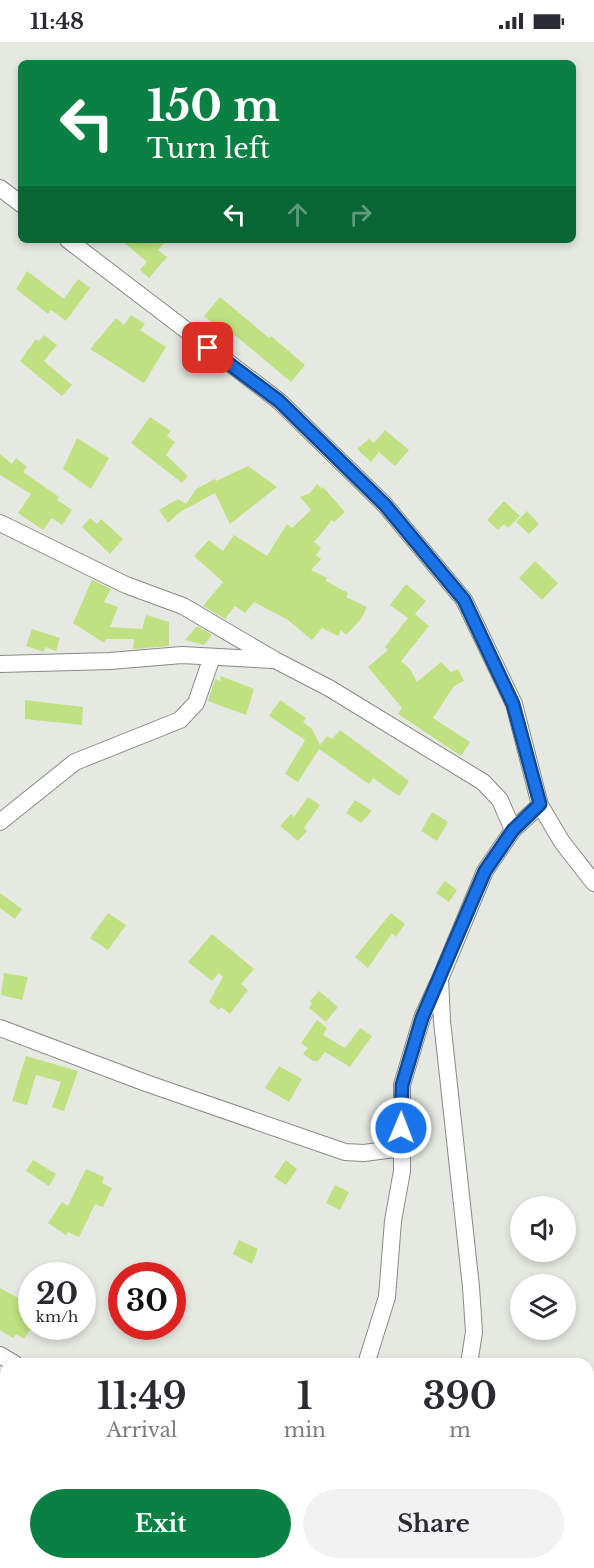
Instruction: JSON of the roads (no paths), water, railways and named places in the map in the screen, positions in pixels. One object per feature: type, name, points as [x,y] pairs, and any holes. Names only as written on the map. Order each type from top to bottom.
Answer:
[{"type":"street","points":[[0,188],[18,202]]},
{"type":"street","points":[[72,243],[279,401],[385,505],[450,582],[464,600],[513,704],[540,804],[562,842],[594,883]]},
{"type":"street","points":[[0,524],[126,585],[183,606],[275,660],[329,688],[483,782],[500,800],[513,830]]},
{"type":"street","points":[[0,664],[110,662],[182,655],[275,660]]},
{"type":"street","points":[[0,822],[75,762],[180,720],[196,703],[212,657]]},
{"type":"street","points":[[368,1358],[387,1297],[393,1221],[402,1171],[402,1085],[405,1068],[422,1018],[485,871],[513,830],[540,804]]},
{"type":"street","points":[[440,980],[442,1021],[471,1287],[474,1332],[470,1358]]},
{"type":"street","points":[[0,1028],[146,1083],[345,1152],[364,1154],[402,1148]]}]
